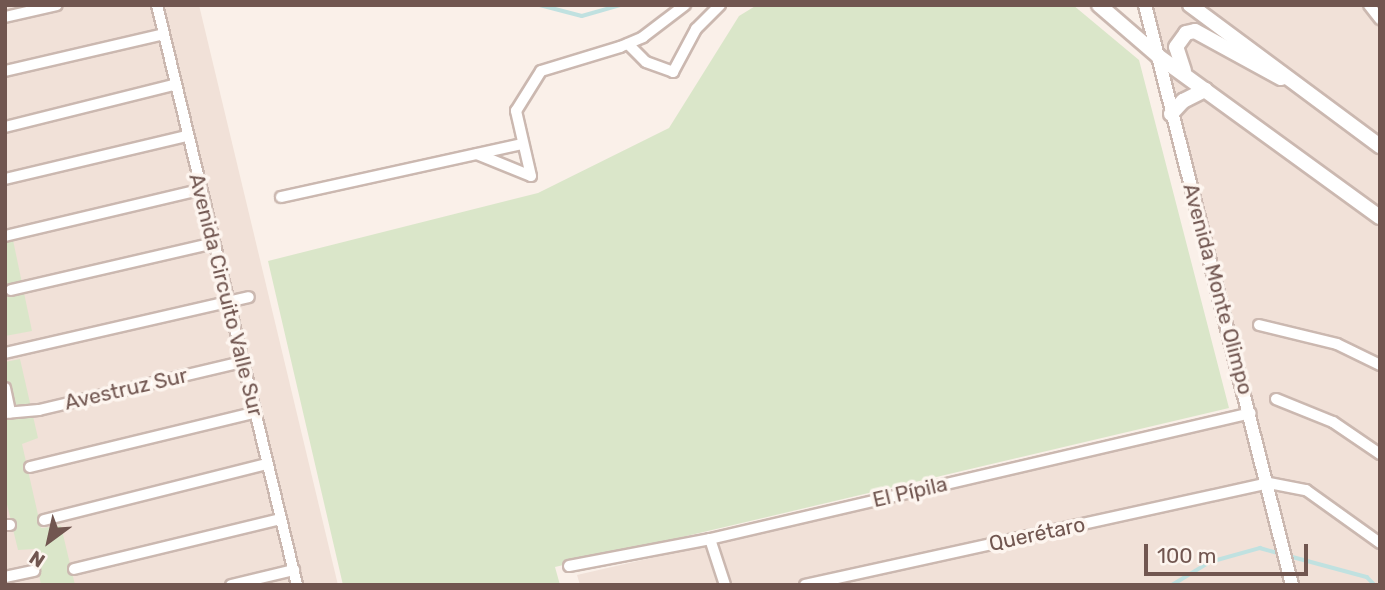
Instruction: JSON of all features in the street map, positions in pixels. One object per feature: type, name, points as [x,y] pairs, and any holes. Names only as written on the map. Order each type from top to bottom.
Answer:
[{"type":"main road","points":[[1100,5],[1158,55],[1380,217]]},
{"type":"main road","points":[[1190,5],[1309,90],[1380,145]]},
{"type":"main road","points":[[1189,78],[1177,59],[1176,47],[1186,33],[1199,32],[1255,65],[1309,90]]},
{"type":"main road","points":[[1171,114],[1183,100],[1205,90]]},
{"type":"street","points":[[5,17],[57,5]]},
{"type":"street","name":"Avenida Circuito Valle Sur","points":[[157,5],[174,85],[297,585]]},
{"type":"street","points":[[477,154],[531,176],[516,111],[541,71],[628,44],[685,5]]},
{"type":"street","points":[[628,44],[646,62],[673,72],[696,29],[720,5]]},
{"type":"street","name":"Avenida Monte Olimpo","points":[[1144,5],[1269,483],[1291,580]]},
{"type":"street","points":[[1369,5],[1380,19]]},
{"type":"street","points":[[5,71],[164,34]]},
{"type":"street","points":[[5,127],[174,85]]},
{"type":"street","points":[[5,178],[187,136]]},
{"type":"street","points":[[281,197],[522,144]]},
{"type":"street","points":[[5,236],[200,190]]},
{"type":"street","points":[[11,290],[214,243]]},
{"type":"street","points":[[5,353],[249,297]]},
{"type":"street","points":[[1259,325],[1337,344],[1380,365]]},
{"type":"street","name":"Avestruz Sur","points":[[8,413],[39,410],[242,362]]},
{"type":"street","points":[[5,387],[8,413]]},
{"type":"street","points":[[1276,399],[1333,422],[1380,454]]},
{"type":"street","points":[[30,467],[254,413]]},
{"type":"street","name":"El Pípila","points":[[569,566],[710,539],[1251,413]]},
{"type":"street","points":[[44,520],[267,464]]},
{"type":"street","points":[[1269,483],[1306,490],[1380,543]]},
{"type":"street","name":"Querétaro","points":[[805,585],[1269,483]]},
{"type":"street","points":[[74,569],[280,519]]},
{"type":"street","points":[[710,539],[725,585]]},
{"type":"street","points":[[231,585],[294,570]]},
{"type":"street","points":[[5,577],[34,572]]},
{"type":"shaded area","points":[[5,5],[199,5],[338,585],[5,585]]},
{"type":"shaded area","points":[[1136,5],[1380,5],[1380,585],[580,585],[577,575],[1254,419]]},
{"type":"green space","points":[[757,5],[1073,5],[1139,60],[1229,408],[555,567],[560,585],[343,585],[268,261],[538,193],[669,128],[739,16]]},
{"type":"green space","points":[[13,240],[32,331],[5,336],[5,242]]},
{"type":"green space","points":[[20,359],[38,438],[22,444],[41,528],[61,526],[75,585],[41,585],[34,549],[18,550],[5,496],[5,362]]},
{"type":"waterway","points":[[540,5],[582,16],[621,5]]},
{"type":"waterway","points":[[1172,585],[1210,562],[1260,548],[1281,554]]},
{"type":"waterway","points":[[1289,556],[1367,577],[1375,585]]}]
